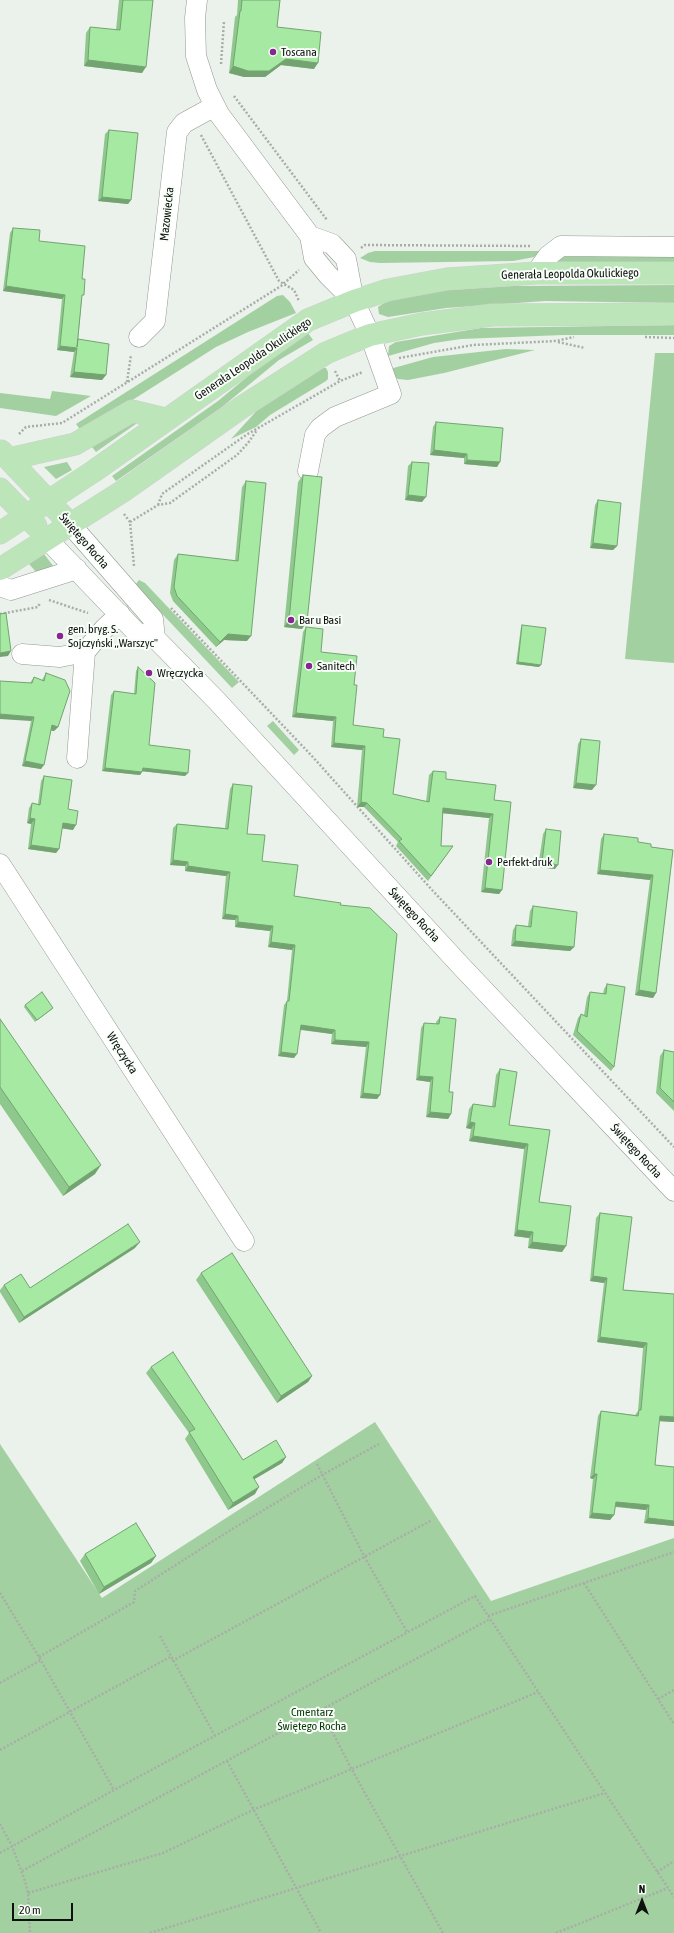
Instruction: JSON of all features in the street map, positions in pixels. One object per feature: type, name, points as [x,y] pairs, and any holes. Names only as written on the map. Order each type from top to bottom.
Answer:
[{"type":"main road","name":"Generała Leopolda Okulickiego","points":[[48,500],[94,471],[165,419],[308,320],[354,301],[388,290],[447,279],[536,273],[674,273]]},
{"type":"main road","points":[[0,569],[123,492],[242,406],[326,353],[370,336],[422,324],[492,315],[674,314]]},
{"type":"main road","points":[[4,455],[75,444],[132,411],[165,419]]},
{"type":"main road","name":"Świętego Rocha","points":[[4,455],[70,524]]},
{"type":"main road","name":"Świętego Rocha","points":[[0,489],[48,539]]},
{"type":"main road","points":[[0,532],[48,500]]},
{"type":"street","points":[[197,0],[195,18],[196,56],[207,90],[219,114],[310,236],[314,258],[328,275],[354,301]]},
{"type":"street","name":"Mazowiecka","points":[[139,337],[155,321],[178,132],[184,123],[215,106]]},
{"type":"street","points":[[308,471],[315,435],[320,428],[336,417],[391,394],[370,336],[354,301],[346,259],[332,244],[310,236]]},
{"type":"street","points":[[536,273],[548,256],[561,246],[674,247]]},
{"type":"street","name":"Świętego Rocha","points":[[70,524],[153,619],[155,638]]},
{"type":"street","name":"Świętego Rocha","points":[[48,539],[137,633],[155,638],[217,701],[461,966],[674,1191]]},
{"type":"street","name":"Świętego Rocha","points":[[0,586],[12,590],[76,569]]},
{"type":"street","points":[[76,758],[85,652],[104,629],[120,614]]},
{"type":"street","points":[[22,654],[60,657],[85,652]]},
{"type":"street","name":"Wręczycka","points":[[0,864],[244,1241]]},
{"type":"path","points":[[193,117],[279,281],[294,290],[300,303]]},
{"type":"path","points":[[346,259],[365,245],[561,246]]},
{"type":"path","points":[[17,436],[26,427],[62,423],[283,284]]},
{"type":"path","points":[[127,382],[132,349],[139,337]]},
{"type":"path","points":[[396,359],[473,345],[556,341],[567,338]]},
{"type":"path","points":[[556,341],[585,348]]},
{"type":"path","points":[[158,505],[162,494],[246,435],[258,430],[340,381],[367,370]]},
{"type":"path","points":[[130,522],[158,505],[170,503],[237,455],[258,430]]},
{"type":"path","points":[[125,515],[130,522],[134,570]]},
{"type":"path","points":[[45,598],[88,613],[94,608]]},
{"type":"path","points":[[171,608],[311,755],[433,892],[674,1146]]},
{"type":"path","points":[[0,1683],[134,1602],[135,1591],[322,1475],[379,1444]]},
{"type":"path","points":[[317,1464],[364,1556],[407,1632]]},
{"type":"path","points":[[172,1661],[432,1520]]},
{"type":"path","points":[[22,1871],[489,1618],[674,1552]]},
{"type":"path","points":[[584,1583],[674,1724]]},
{"type":"path","points":[[0,1594],[40,1659],[114,1790]]},
{"type":"path","points":[[0,1853],[475,1596],[674,1897]]},
{"type":"path","points":[[160,1636],[172,1661],[215,1736]]},
{"type":"path","points":[[0,1750],[170,1657]]},
{"type":"path","points":[[658,1699],[674,1690]]},
{"type":"path","points":[[28,1893],[163,1853],[253,1810],[351,1768],[538,1692]]},
{"type":"path","points":[[321,1710],[399,1857],[443,1933]]},
{"type":"path","points":[[227,1761],[321,1933]]},
{"type":"path","points":[[150,1933],[605,1793]]},
{"type":"path","points":[[0,1824],[12,1846],[22,1871],[28,1893],[30,1933]]},
{"type":"path","points":[[657,1872],[674,1861]]},
{"type":"path","points":[[556,1933],[668,1888]]},
{"type":"green space","points":[[375,251],[541,251],[534,257],[513,261],[380,263],[370,262],[360,258]]},
{"type":"green space","points":[[674,253],[674,263],[553,263],[557,255]]},
{"type":"green space","points":[[674,285],[674,303],[545,301],[446,308],[388,317],[379,314],[378,307],[390,299],[448,290],[512,286]]},
{"type":"green space","points":[[283,295],[290,302],[296,313],[248,332],[216,347],[82,432],[76,424],[277,296]]},
{"type":"green space","points":[[674,325],[674,335],[563,335],[461,339],[434,343],[388,356],[389,346],[396,342],[481,328]]},
{"type":"green space","points":[[308,333],[313,340],[279,360],[222,407],[116,481],[112,476],[218,401],[271,357]]},
{"type":"green space","points":[[506,349],[535,350],[444,373],[408,380],[398,379],[394,376],[390,369],[433,357]]},
{"type":"green space","points":[[655,353],[674,353],[674,663],[625,659]]},
{"type":"green space","points":[[323,368],[326,368],[328,372],[328,379],[326,381],[270,415],[256,427],[231,439],[261,406]]},
{"type":"green space","points":[[52,391],[91,396],[56,416],[0,408],[0,393],[50,399]]},
{"type":"green space","points":[[138,418],[140,421],[96,452],[92,447]]},
{"type":"green space","points":[[67,462],[72,470],[56,479],[44,467]]},
{"type":"green space","points":[[44,554],[54,567],[37,573],[29,564]]},
{"type":"green space","points":[[139,580],[145,583],[239,682],[232,688],[135,585]]},
{"type":"green space","points":[[273,721],[299,750],[294,755],[267,726]]},
{"type":"green space","name":"Cmentarz Świętego Rocha","points":[[375,1422],[491,1601],[674,1538],[674,1933],[0,1933],[0,1444],[102,1598]]},
{"type":"building","points":[[123,0],[153,0],[146,67],[88,60],[90,27],[120,30]]},
{"type":"building","name":"Toscana","points":[[242,0],[280,0],[277,27],[321,32],[318,63],[286,59],[269,71],[248,71],[233,66]]},
{"type":"building","points":[[109,130],[138,133],[131,200],[102,197]]},
{"type":"building","points":[[13,228],[40,230],[39,241],[85,246],[82,279],[85,279],[84,295],[82,295],[77,347],[78,339],[109,344],[106,375],[74,372],[77,348],[60,346],[65,295],[6,286]]},
{"type":"building","points":[[436,422],[503,428],[500,462],[467,460],[467,454],[434,450]]},
{"type":"building","points":[[412,462],[429,463],[426,497],[408,495]]},
{"type":"building","points":[[303,475],[322,477],[307,622],[289,620]]},
{"type":"building","points":[[246,481],[266,483],[251,636],[228,634],[220,642],[177,596],[174,587],[178,554],[238,561]]},
{"type":"building","points":[[598,500],[621,503],[617,546],[593,543]]},
{"type":"building","points":[[6,613],[11,651],[0,653],[0,614]]},
{"type":"building","points":[[522,625],[546,628],[541,665],[518,662]]},
{"type":"building","points":[[306,627],[323,629],[321,652],[357,656],[354,685],[357,685],[353,725],[384,729],[383,737],[400,739],[393,794],[429,802],[433,771],[446,772],[446,779],[496,785],[494,800],[511,802],[502,890],[485,888],[493,814],[443,808],[441,846],[453,846],[431,876],[399,841],[402,839],[367,803],[361,802],[365,746],[334,743],[336,717],[296,713]]},
{"type":"building","points":[[138,667],[155,683],[149,745],[190,750],[188,773],[143,768],[142,772],[105,768],[114,691],[136,694]]},
{"type":"building","points":[[46,673],[65,680],[70,691],[58,727],[52,725],[44,765],[25,761],[34,717],[0,714],[0,681],[32,683],[34,677],[44,681]]},
{"type":"building","points":[[581,739],[600,741],[596,785],[576,783]]},
{"type":"building","points":[[44,776],[72,780],[68,809],[78,811],[76,825],[63,823],[59,849],[31,845],[35,819],[30,818],[32,803],[40,805]]},
{"type":"building","points":[[233,784],[252,786],[247,834],[265,835],[262,861],[298,865],[294,896],[341,903],[340,905],[370,908],[397,934],[380,1095],[363,1093],[369,1042],[335,1040],[335,1030],[301,1025],[297,1054],[281,1052],[287,1001],[289,1001],[295,945],[271,942],[273,926],[238,922],[238,916],[225,914],[230,872],[188,866],[188,862],[173,860],[177,824],[228,829]]},
{"type":"building","points":[[546,829],[561,831],[558,865],[542,862]]},
{"type":"building","points":[[604,834],[638,838],[638,842],[651,844],[651,847],[673,850],[656,993],[639,990],[653,875],[600,870]]},
{"type":"building","points":[[533,906],[577,912],[574,947],[515,941],[516,925],[531,927]]},
{"type":"building","points":[[607,984],[625,987],[614,1067],[577,1031],[581,1014],[587,1017],[590,992],[606,994]]},
{"type":"building","points":[[42,992],[53,1008],[37,1020],[25,1005]]},
{"type":"building","points":[[440,1017],[456,1019],[449,1092],[453,1092],[451,1114],[430,1112],[433,1077],[419,1076],[424,1023],[439,1024]]},
{"type":"building","points":[[0,1019],[101,1165],[69,1187],[0,1087]]},
{"type":"building","points":[[664,1050],[674,1052],[674,1102],[660,1088]]},
{"type":"building","points":[[500,1069],[517,1072],[509,1125],[550,1130],[539,1202],[571,1206],[566,1246],[532,1242],[533,1232],[517,1230],[528,1144],[473,1136],[475,1123],[470,1122],[473,1104],[495,1107]]},
{"type":"building","points":[[600,1213],[632,1217],[623,1290],[674,1294],[674,1417],[660,1416],[655,1465],[674,1467],[674,1521],[648,1518],[649,1505],[616,1502],[614,1515],[592,1513],[597,1474],[594,1474],[601,1411],[638,1416],[639,1410],[641,1410],[647,1343],[600,1337],[607,1278],[593,1276]]},
{"type":"building","points":[[128,1224],[140,1242],[24,1317],[4,1285],[21,1274],[30,1288]]},
{"type":"building","points":[[232,1253],[312,1376],[281,1396],[201,1273]]},
{"type":"building","points":[[173,1352],[243,1460],[276,1440],[286,1457],[253,1477],[259,1487],[233,1503],[189,1432],[195,1429],[151,1367]]},
{"type":"building","points":[[136,1523],[156,1556],[104,1587],[85,1554]]},
{"type":"place","name":"Toscana","points":[[273,52]]},
{"type":"place","name":"Bar u Basi","points":[[291,620]]},
{"type":"place","name":"gen. bryg. S. Sojczyński „Warszyc\"","points":[[60,636]]},
{"type":"place","name":"Sanitech","points":[[309,666]]},
{"type":"place","name":"Wręczycka","points":[[149,673]]},
{"type":"place","name":"Perfekt-druk","points":[[489,862]]}]
